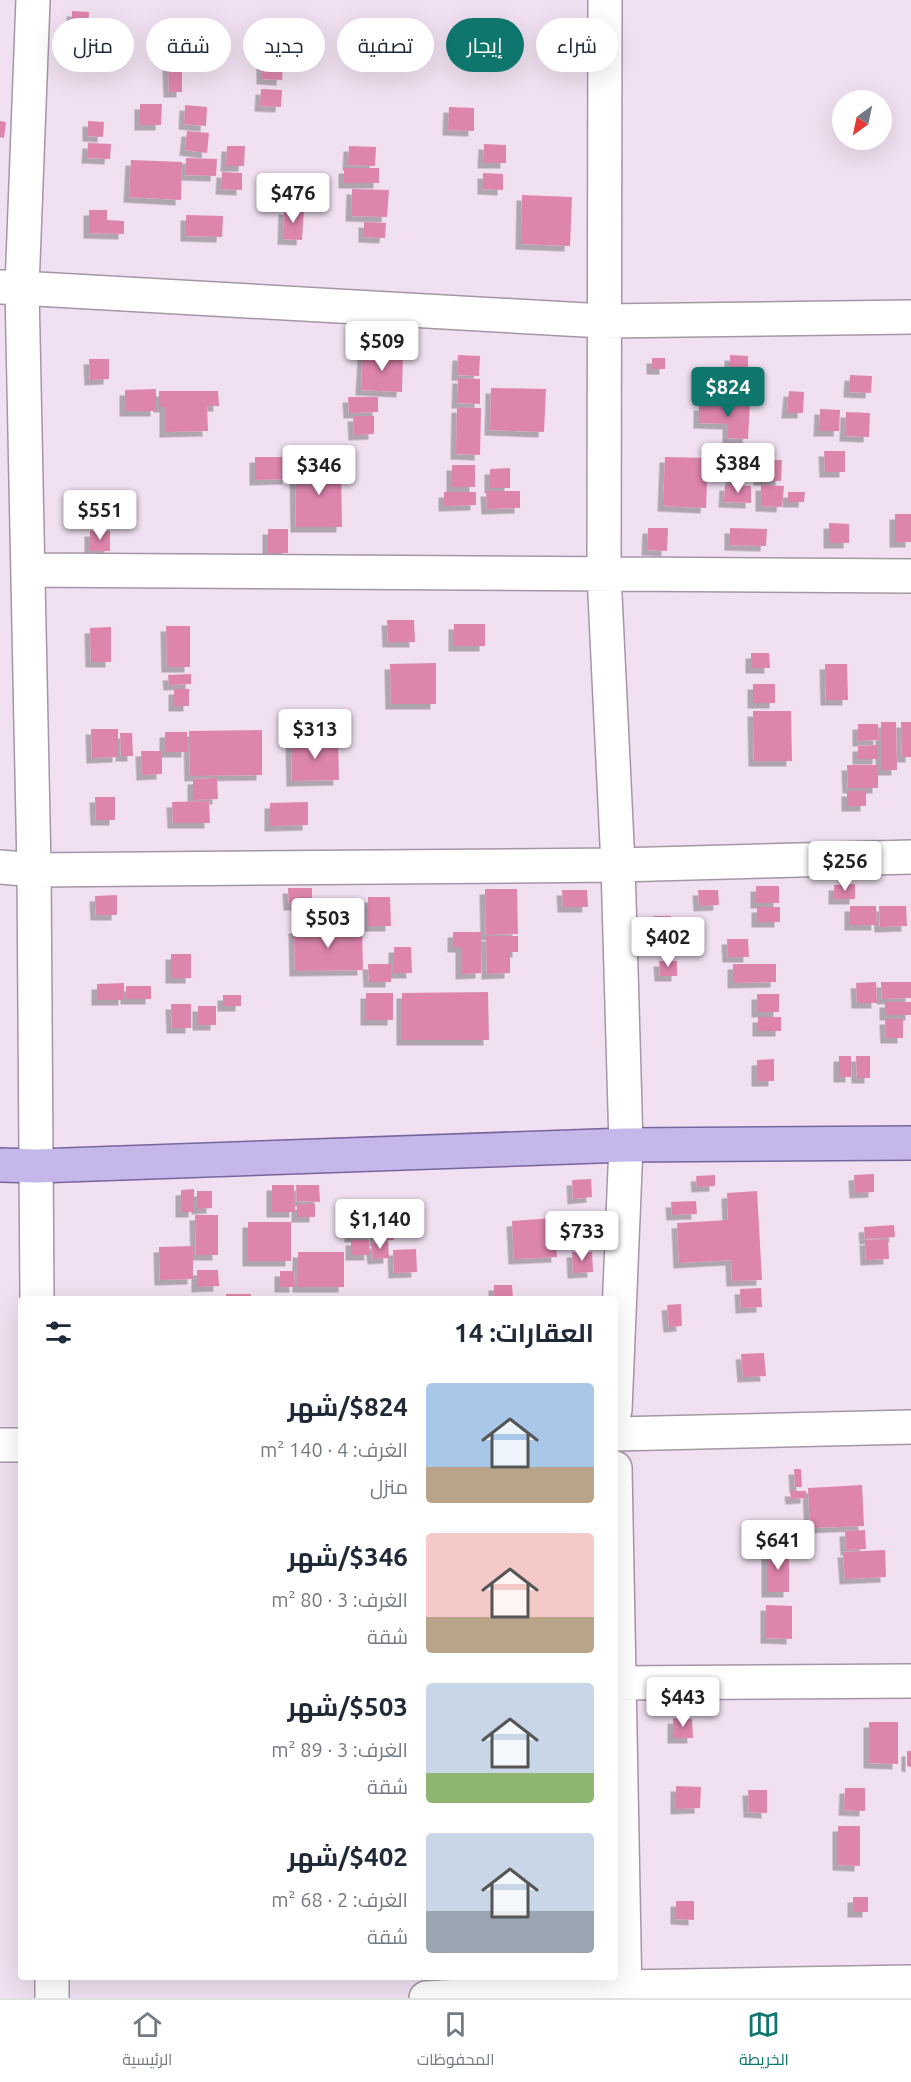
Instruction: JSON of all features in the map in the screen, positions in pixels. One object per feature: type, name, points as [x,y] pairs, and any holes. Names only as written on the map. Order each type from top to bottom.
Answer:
[{"type":"main road","points":[[0,1165],[38,1166],[626,1144],[911,1143]]},
{"type":"street","points":[[33,0],[11,287],[28,570],[38,1166],[37,1296]]},
{"type":"street","points":[[605,0],[604,574],[618,865],[626,1144],[618,1337]]},
{"type":"street","points":[[11,287],[603,321],[911,317]]},
{"type":"street","points":[[28,570],[911,576]]},
{"type":"street","points":[[0,867],[34,870],[618,865],[911,857]]},
{"type":"street","points":[[618,1434],[911,1427]]},
{"type":"street","points":[[0,1445],[18,1445]]},
{"type":"street","points":[[625,1992],[618,1683],[911,1681]]},
{"type":"street","points":[[52,1980],[52,1998]]},
{"type":"street","points":[[426,1998],[911,1982]]},
{"type":"building","points":[[72,11],[89,12],[89,18],[72,18]]},
{"type":"building","points":[[168,72],[182,72],[182,92],[169,92]]},
{"type":"building","points":[[262,72],[282,72],[282,80],[262,79]]},
{"type":"building","points":[[261,89],[282,90],[281,107],[260,106]]},
{"type":"building","points":[[140,104],[162,104],[161,125],[140,125]]},
{"type":"building","points":[[185,105],[207,107],[206,126],[184,124]]},
{"type":"building","points":[[449,107],[474,108],[474,131],[448,130]]},
{"type":"building","points":[[0,121],[6,122],[4,138],[0,137]]},
{"type":"building","points":[[88,121],[104,122],[103,137],[88,136]]},
{"type":"building","points":[[187,131],[209,133],[207,153],[185,150]]},
{"type":"building","points":[[88,143],[111,144],[110,159],[87,158]]},
{"type":"building","points":[[484,144],[506,145],[506,163],[483,163]]},
{"type":"building","points":[[227,146],[245,146],[244,166],[226,166]]},
{"type":"building","points":[[349,146],[376,147],[375,166],[348,165]]},
{"type":"building","points":[[186,158],[217,159],[216,176],[185,175]]},
{"type":"building","points":[[131,160],[182,162],[181,200],[129,197]]},
{"type":"building","points":[[344,168],[379,168],[379,183],[344,183]]},
{"type":"building","points":[[222,172],[242,173],[242,190],[221,189]]},
{"type":"building","points":[[483,173],[503,174],[503,190],[483,189]]},
{"type":"building","points":[[352,189],[389,190],[387,217],[351,216]]},
{"type":"building","points":[[522,195],[572,197],[570,246],[521,244]]},
{"type":"building","points":[[284,209],[304,209],[302,240],[283,239]]},
{"type":"building","points":[[89,210],[107,210],[107,220],[124,221],[124,234],[89,233]]},
{"type":"building","points":[[186,215],[223,216],[222,237],[186,236]]},
{"type":"building","points":[[364,222],[386,223],[385,238],[364,237]]},
{"type":"building","points":[[363,353],[403,354],[402,392],[361,390]]},
{"type":"building","points":[[458,355],[480,356],[479,376],[457,375]]},
{"type":"building","points":[[730,355],[748,356],[748,372],[730,372]]},
{"type":"building","points":[[652,358],[665,358],[665,369],[652,369]]},
{"type":"building","points":[[89,359],[109,359],[109,379],[90,380]]},
{"type":"building","points":[[850,375],[872,376],[871,393],[849,392]]},
{"type":"building","points":[[728,376],[746,377],[746,390],[727,389]]},
{"type":"building","points":[[458,378],[480,379],[480,404],[457,403]]},
{"type":"building","points":[[491,388],[546,389],[544,432],[490,430]]},
{"type":"building","points":[[156,389],[156,411],[125,411],[125,390]]},
{"type":"building","points":[[159,391],[218,391],[219,406],[207,406],[208,431],[165,432],[165,407],[159,407]]},
{"type":"building","points":[[789,391],[804,392],[803,413],[787,413]]},
{"type":"building","points":[[348,397],[378,397],[378,412],[349,413]]},
{"type":"building","points":[[729,402],[750,402],[748,439],[728,438],[728,424],[699,423],[699,405],[728,406]]},
{"type":"building","points":[[457,407],[481,408],[480,455],[456,454]]},
{"type":"building","points":[[820,409],[840,410],[839,431],[819,431]]},
{"type":"building","points":[[846,412],[870,413],[869,437],[845,436]]},
{"type":"building","points":[[353,416],[374,416],[374,434],[354,435]]},
{"type":"building","points":[[824,451],[845,451],[845,472],[825,472]]},
{"type":"building","points":[[255,457],[288,457],[288,479],[255,480]]},
{"type":"building","points":[[665,457],[708,458],[706,508],[663,506]]},
{"type":"building","points":[[759,460],[782,460],[781,481],[759,480]]},
{"type":"building","points":[[731,462],[750,463],[749,480],[731,480]]},
{"type":"building","points":[[341,465],[342,527],[296,527],[295,466]]},
{"type":"building","points":[[452,465],[475,465],[475,487],[452,487]]},
{"type":"building","points":[[510,468],[510,488],[490,488],[490,469]]},
{"type":"building","points":[[725,485],[751,486],[751,503],[724,502]]},
{"type":"building","points":[[761,485],[784,486],[782,507],[761,506]]},
{"type":"building","points":[[486,491],[520,491],[520,508],[487,509]]},
{"type":"building","points":[[444,492],[476,492],[476,505],[444,506]]},
{"type":"building","points":[[788,492],[805,492],[804,502],[788,502]]},
{"type":"building","points":[[895,514],[911,514],[911,542],[895,542]]},
{"type":"building","points":[[829,523],[849,524],[849,543],[829,543]]},
{"type":"building","points":[[648,528],[668,528],[667,551],[647,550]]},
{"type":"building","points":[[730,528],[767,529],[766,546],[730,545]]},
{"type":"building","points":[[268,529],[288,529],[288,553],[268,553]]},
{"type":"building","points":[[90,531],[110,531],[110,551],[90,551]]},
{"type":"building","points":[[387,620],[414,620],[415,642],[388,642]]},
{"type":"building","points":[[454,624],[485,624],[485,646],[454,646]]},
{"type":"building","points":[[166,626],[190,626],[190,667],[167,667]]},
{"type":"building","points":[[111,627],[111,662],[91,662],[90,628]]},
{"type":"building","points":[[751,653],[769,653],[770,668],[751,668]]},
{"type":"building","points":[[436,663],[436,704],[391,704],[390,664]]},
{"type":"building","points":[[825,664],[847,664],[848,700],[826,700]]},
{"type":"building","points":[[191,674],[191,684],[169,685],[168,675]]},
{"type":"building","points":[[753,684],[775,684],[775,703],[753,703]]},
{"type":"building","points":[[174,689],[189,689],[189,706],[174,706]]},
{"type":"building","points":[[753,711],[791,711],[792,761],[754,761]]},
{"type":"building","points":[[881,722],[896,722],[897,770],[881,770]]},
{"type":"building","points":[[901,722],[911,722],[911,757],[902,757]]},
{"type":"building","points":[[858,724],[878,724],[879,740],[858,741]]},
{"type":"building","points":[[91,729],[118,729],[118,757],[92,758]]},
{"type":"building","points":[[262,730],[262,775],[190,776],[189,731]]},
{"type":"building","points":[[165,732],[187,732],[187,752],[165,752]]},
{"type":"building","points":[[120,733],[132,733],[133,756],[121,756]]},
{"type":"building","points":[[291,740],[338,740],[339,780],[292,781]]},
{"type":"building","points":[[878,745],[878,759],[858,759],[858,746]]},
{"type":"building","points":[[141,751],[162,751],[162,774],[142,775]]},
{"type":"building","points":[[847,765],[878,765],[878,788],[848,788]]},
{"type":"building","points":[[217,778],[218,799],[193,800],[193,779]]},
{"type":"building","points":[[847,791],[866,791],[866,806],[847,806]]},
{"type":"building","points":[[95,797],[115,797],[115,820],[96,820]]},
{"type":"building","points":[[209,801],[210,823],[173,823],[172,802]]},
{"type":"building","points":[[308,802],[308,825],[270,826],[270,803]]},
{"type":"building","points":[[855,884],[855,899],[834,899],[834,885]]},
{"type":"building","points":[[756,886],[779,886],[779,903],[756,903]]},
{"type":"building","points":[[288,888],[312,888],[312,905],[289,905]]},
{"type":"building","points":[[485,889],[517,889],[518,934],[486,935]]},
{"type":"building","points":[[562,890],[587,890],[588,907],[563,907]]},
{"type":"building","points":[[698,890],[718,890],[719,905],[699,906]]},
{"type":"building","points":[[117,895],[117,915],[96,915],[95,896]]},
{"type":"building","points":[[368,897],[390,897],[391,926],[368,926]]},
{"type":"building","points":[[850,906],[876,906],[877,925],[850,925]]},
{"type":"building","points":[[879,906],[906,906],[907,926],[880,927]]},
{"type":"building","points":[[757,907],[780,907],[780,922],[757,922]]},
{"type":"building","points":[[654,916],[671,916],[672,932],[654,933]]},
{"type":"building","points":[[362,927],[363,970],[295,971],[294,928]]},
{"type":"building","points":[[453,932],[481,932],[481,973],[461,974],[461,947],[453,947]]},
{"type":"building","points":[[486,936],[518,936],[518,952],[510,952],[510,973],[487,974]]},
{"type":"building","points":[[727,939],[748,939],[749,957],[728,957]]},
{"type":"building","points":[[394,947],[411,947],[412,973],[394,973]]},
{"type":"building","points":[[171,954],[191,954],[191,978],[171,978]]},
{"type":"building","points":[[659,961],[677,961],[677,976],[660,976]]},
{"type":"building","points":[[368,964],[391,964],[391,982],[369,982]]},
{"type":"building","points":[[733,964],[776,964],[776,982],[733,983]]},
{"type":"building","points":[[876,982],[877,1003],[857,1003],[856,983]]},
{"type":"building","points":[[881,982],[911,982],[911,998],[882,999]]},
{"type":"building","points":[[124,983],[124,1000],[97,1000],[97,984]]},
{"type":"building","points":[[126,986],[151,986],[151,999],[126,999]]},
{"type":"building","points":[[488,992],[489,1040],[402,1040],[402,993]]},
{"type":"building","points":[[366,993],[393,993],[393,1020],[366,1020]]},
{"type":"building","points":[[757,994],[779,994],[779,1012],[757,1012]]},
{"type":"building","points":[[223,995],[241,995],[241,1006],[223,1006]]},
{"type":"building","points":[[885,1002],[911,1002],[911,1015],[885,1015]]},
{"type":"building","points":[[171,1004],[191,1004],[191,1028],[172,1028]]},
{"type":"building","points":[[198,1006],[216,1006],[216,1025],[198,1025]]},
{"type":"building","points":[[758,1017],[781,1017],[781,1031],[758,1031]]},
{"type":"building","points":[[885,1019],[903,1019],[903,1038],[886,1038]]},
{"type":"building","points":[[839,1056],[851,1056],[851,1077],[839,1077]]},
{"type":"building","points":[[856,1056],[870,1056],[870,1078],[857,1078]]},
{"type":"building","points":[[774,1059],[774,1081],[757,1081],[757,1060]]},
{"type":"building","points":[[874,1174],[874,1192],[855,1193],[854,1175]]},
{"type":"building","points":[[715,1175],[715,1186],[697,1187],[696,1176]]},
{"type":"building","points":[[591,1179],[592,1197],[573,1199],[572,1180]]},
{"type":"building","points":[[272,1185],[294,1185],[295,1212],[272,1212]]},
{"type":"building","points":[[296,1185],[319,1185],[320,1202],[297,1201]]},
{"type":"building","points":[[194,1189],[194,1212],[181,1212],[181,1190]]},
{"type":"building","points":[[197,1191],[212,1191],[212,1208],[197,1209]]},
{"type":"building","points":[[757,1191],[762,1280],[732,1281],[731,1260],[679,1263],[677,1223],[728,1220],[727,1193]]},
{"type":"building","points":[[696,1201],[697,1214],[672,1215],[671,1202]]},
{"type":"building","points":[[297,1204],[315,1204],[315,1217],[297,1217]]},
{"type":"building","points":[[374,1209],[392,1209],[392,1230],[375,1230]]},
{"type":"building","points":[[195,1215],[218,1215],[218,1255],[196,1255]]},
{"type":"building","points":[[554,1218],[557,1257],[514,1259],[512,1221]]},
{"type":"building","points":[[248,1222],[291,1222],[291,1261],[248,1261]]},
{"type":"building","points":[[350,1222],[373,1222],[374,1237],[350,1237]]},
{"type":"building","points":[[894,1225],[895,1237],[865,1239],[864,1227]]},
{"type":"building","points":[[393,1231],[394,1240],[375,1241],[375,1232]]},
{"type":"building","points":[[888,1239],[889,1259],[866,1260],[865,1240]]},
{"type":"building","points":[[351,1240],[369,1240],[370,1255],[351,1255]]},
{"type":"building","points":[[388,1242],[389,1258],[373,1259],[371,1243]]},
{"type":"building","points":[[193,1246],[193,1279],[160,1280],[159,1247]]},
{"type":"building","points":[[416,1249],[417,1272],[394,1273],[393,1250]]},
{"type":"building","points":[[298,1252],[344,1252],[344,1287],[298,1287]]},
{"type":"building","points":[[572,1252],[592,1252],[593,1272],[573,1273]]},
{"type":"building","points":[[197,1270],[218,1270],[219,1286],[197,1287]]},
{"type":"building","points":[[280,1271],[294,1271],[295,1287],[280,1287]]},
{"type":"building","points":[[494,1285],[512,1285],[513,1296],[494,1296]]},
{"type":"building","points":[[761,1288],[762,1307],[741,1308],[740,1289]]},
{"type":"building","points":[[226,1294],[251,1294],[251,1296],[226,1296]]},
{"type":"building","points":[[681,1304],[682,1326],[669,1327],[667,1305]]},
{"type":"building","points":[[764,1353],[766,1376],[743,1377],[741,1354]]},
{"type":"building","points":[[794,1469],[801,1469],[802,1487],[795,1487]]},
{"type":"building","points":[[862,1485],[864,1526],[810,1528],[808,1488]]},
{"type":"building","points":[[790,1491],[806,1491],[806,1498],[791,1499]]},
{"type":"building","points":[[865,1530],[866,1549],[846,1550],[845,1531]]},
{"type":"building","points":[[766,1531],[785,1531],[785,1546],[766,1546]]},
{"type":"building","points":[[767,1550],[789,1551],[789,1592],[767,1592]]},
{"type":"building","points":[[885,1550],[886,1577],[845,1579],[843,1552]]},
{"type":"building","points":[[766,1605],[792,1606],[792,1639],[766,1638]]},
{"type":"building","points":[[673,1718],[692,1719],[693,1738],[673,1738]]},
{"type":"building","points":[[869,1722],[898,1722],[898,1764],[869,1763]]},
{"type":"building","points":[[907,1751],[911,1751],[911,1767],[907,1766]]},
{"type":"building","points":[[676,1786],[701,1787],[700,1808],[676,1809]]},
{"type":"building","points":[[845,1788],[865,1788],[865,1811],[844,1810]]},
{"type":"building","points":[[748,1790],[767,1790],[767,1813],[749,1812]]},
{"type":"building","points":[[838,1826],[860,1826],[860,1866],[838,1865]]},
{"type":"building","points":[[853,1897],[868,1897],[868,1912],[853,1912]]},
{"type":"building","points":[[676,1901],[694,1901],[694,1920],[676,1919]]}]
